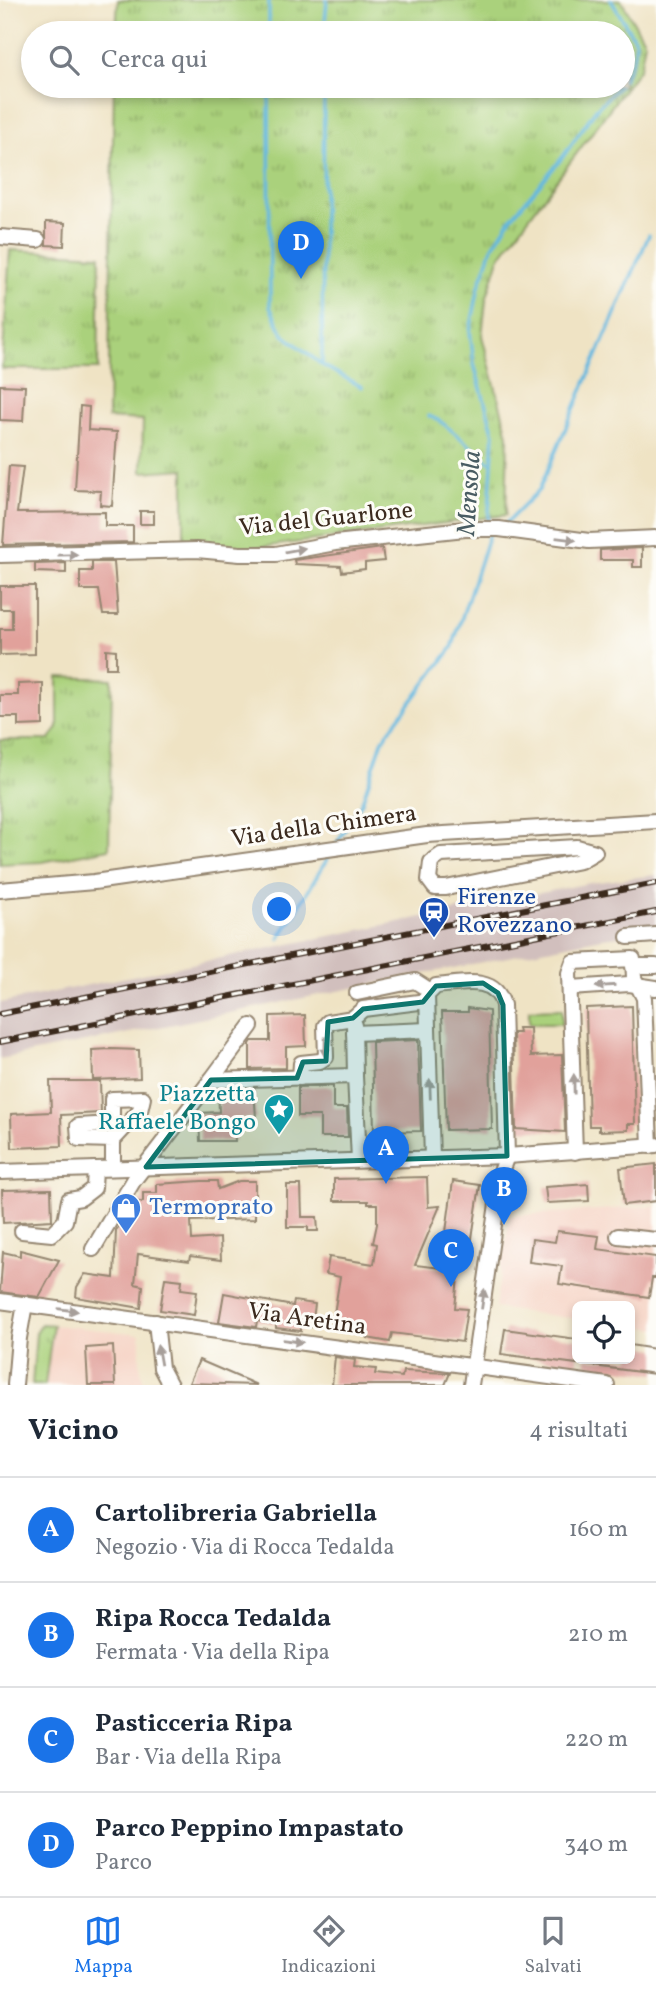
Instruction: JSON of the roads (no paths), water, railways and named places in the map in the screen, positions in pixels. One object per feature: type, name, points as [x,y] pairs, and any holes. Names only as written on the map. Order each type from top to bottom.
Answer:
[{"type":"street","points":[[0,237],[38,240]]},
{"type":"street","name":"Via del Guarlone","points":[[0,555],[197,550],[276,554],[335,543],[499,528],[589,541],[656,538]]},
{"type":"street","name":"Via della Chimera","points":[[0,890],[94,881],[427,835],[656,821]]},
{"type":"street","points":[[577,847],[595,852],[580,861],[446,888],[435,888],[428,875],[431,862],[441,855],[577,847]]},
{"type":"street","points":[[628,937],[656,935]]},
{"type":"street","points":[[0,1172],[507,1156],[575,1152],[653,1145],[650,1010],[634,978],[633,959],[573,962],[569,973],[575,1152]]},
{"type":"street","points":[[633,967],[656,966]]},
{"type":"street","points":[[357,993],[415,981],[428,996]]},
{"type":"street","points":[[432,1158],[428,996],[436,986],[478,982],[494,989],[501,999],[505,1025],[507,1156],[502,1169],[471,1385]]},
{"type":"street","points":[[571,988],[656,988]]},
{"type":"street","points":[[300,1078],[301,1063],[320,1061],[326,1057],[326,1024],[353,1018],[363,1009],[428,996]]},
{"type":"street","points":[[353,1018],[359,1160]]},
{"type":"street","points":[[93,1249],[134,1180],[251,1026]]},
{"type":"street","points":[[354,1033],[428,1030]]},
{"type":"street","points":[[211,1080],[355,1076]]},
{"type":"street","points":[[113,1168],[115,1132]]},
{"type":"street","points":[[22,1231],[51,1234],[65,1221],[69,1200],[81,1198],[94,1188],[95,1169]]},
{"type":"street","points":[[618,1236],[656,1240]]},
{"type":"street","name":"Via Aretina","points":[[0,1301],[607,1385]]},
{"type":"street","points":[[15,1385],[19,1332],[26,1304]]},
{"type":"street","points":[[156,1322],[159,1357],[170,1385]]},
{"type":"waterway","points":[[269,0],[269,21]]},
{"type":"waterway","points":[[325,21],[327,0]]},
{"type":"waterway","name":"Mensola","points":[[611,0],[624,21]]},
{"type":"waterway","name":"Mensola","points":[[635,40],[635,48]]},
{"type":"waterway","points":[[269,98],[270,307],[283,334],[322,365],[362,387]]},
{"type":"waterway","points":[[322,364],[324,98]]},
{"type":"waterway","name":"Mensola","points":[[488,526],[494,434],[474,364],[470,331],[479,286],[492,248],[511,218],[562,158],[596,109],[607,98]]},
{"type":"waterway","points":[[505,524],[539,490],[649,235]]},
{"type":"waterway","points":[[429,416],[440,421],[491,463]]},
{"type":"waterway","name":"Mensola","points":[[337,843],[362,802],[383,739],[452,648],[489,534]]},
{"type":"waterway","name":"Mensola","points":[[279,939],[331,853]]},
{"type":"railway","points":[[0,1014],[656,883]]},
{"type":"railway","points":[[0,1042],[656,912]]},
{"type":"place","name":"Parco Peppino Impastato","points":[[301,279]]},
{"type":"place","name":"Firenze Rovezzano","points":[[434,939]]},
{"type":"place","name":"Piazzetta Raffaele Bongo","points":[[279,1136]]},
{"type":"place","name":"Cartolibreria Gabriella","points":[[386,1184]]},
{"type":"place","name":"Ripa Rocca Tedalda","points":[[504,1225]]},
{"type":"place","name":"Termoprato","points":[[126,1235]]},
{"type":"place","name":"Pasticceria Ripa","points":[[451,1287]]}]
